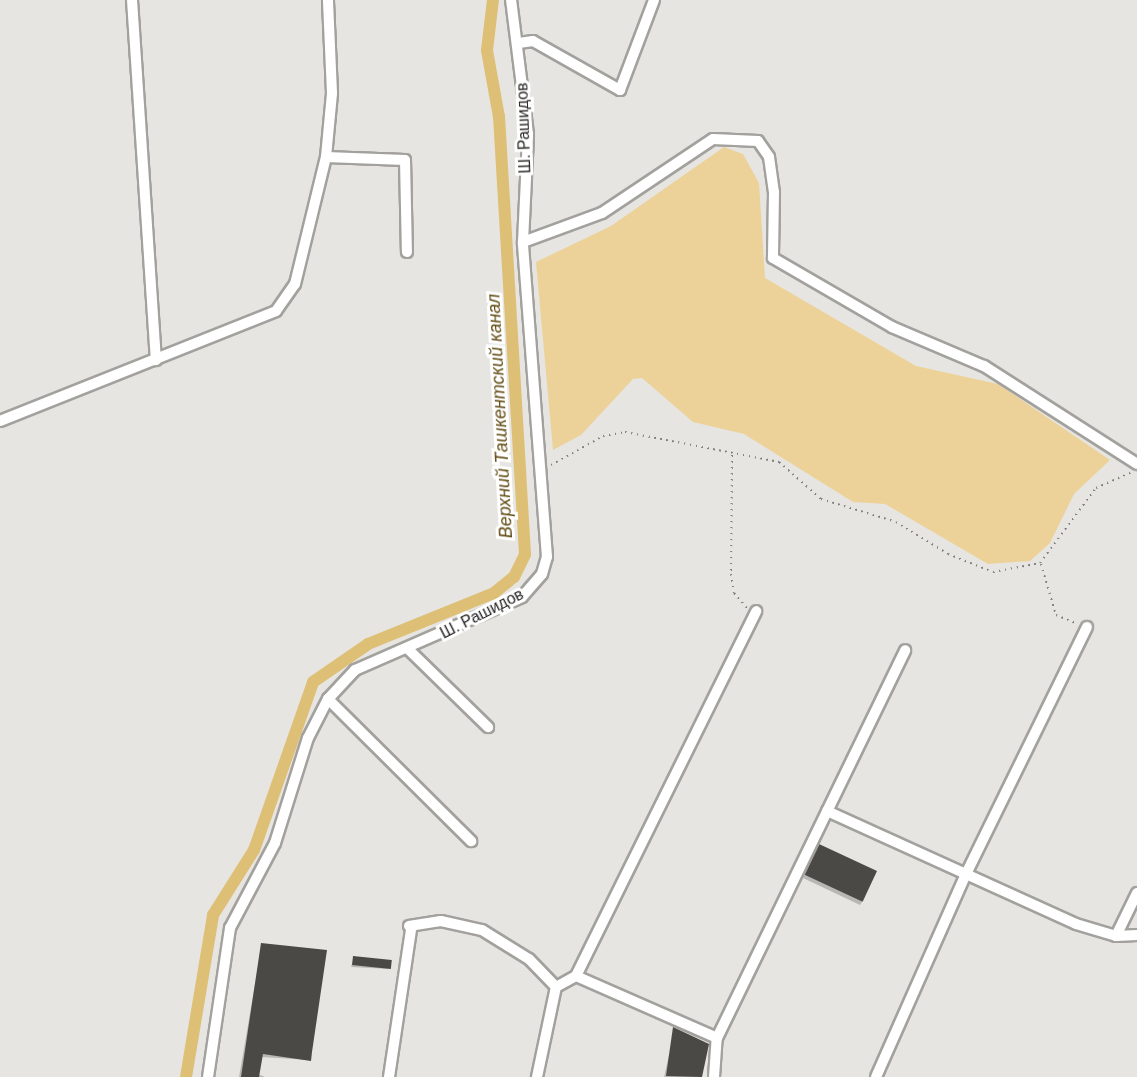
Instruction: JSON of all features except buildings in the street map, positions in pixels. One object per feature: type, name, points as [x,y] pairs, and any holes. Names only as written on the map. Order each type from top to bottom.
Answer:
[{"type":"street","points":[[132,0],[156,360]]},
{"type":"street","points":[[0,412],[0,421],[276,311],[295,284],[326,157],[332,93],[328,0]]},
{"type":"street","name":"Ш. Рашидов","points":[[208,1077],[230,928],[275,843],[308,738],[328,699],[355,670],[483,617],[534,586],[549,536],[523,242],[528,135],[519,43],[510,19],[511,0]]},
{"type":"street","points":[[519,43],[533,41],[620,90],[654,0]]},
{"type":"street","points":[[523,242],[602,213],[713,139],[758,141],[769,157],[774,192],[773,258],[892,327],[984,366],[1137,465]]},
{"type":"street","points":[[326,157],[405,160],[407,252]]},
{"type":"street","points":[[537,1077],[556,987],[576,976],[756,611]]},
{"type":"street","points":[[876,1077],[966,874],[1087,627]]},
{"type":"street","points":[[408,649],[488,727]]},
{"type":"street","points":[[714,1077],[717,1038],[905,650]]},
{"type":"street","points":[[328,699],[471,841]]},
{"type":"street","points":[[827,811],[1076,924],[1116,936],[1137,935]]},
{"type":"street","points":[[1116,936],[1137,893]]},
{"type":"street","points":[[389,1077],[410,928],[441,921],[482,930],[530,959],[556,987]]},
{"type":"street","points":[[576,976],[717,1038]]},
{"type":"path","points":[[543,469],[603,436],[625,432],[779,462],[821,499],[903,526],[972,566],[993,572],[1040,563],[1096,488],[1137,471]]},
{"type":"path","points":[[732,454],[734,593],[745,608],[756,611]]},
{"type":"path","points":[[1040,563],[1056,615],[1087,627]]},
{"type":"shaded area","points":[[724,147],[743,154],[759,183],[765,278],[916,366],[998,384],[1110,460],[1074,494],[1050,543],[1030,561],[988,564],[885,504],[853,502],[744,434],[693,422],[642,378],[633,379],[581,435],[553,450],[536,262],[611,226]]},
{"type":"waterway","name":"Верхний Ташкентский канал","points":[[186,1077],[213,915],[254,850],[313,682],[368,644],[494,593],[514,577],[525,554],[499,117],[487,50],[493,0]]}]
